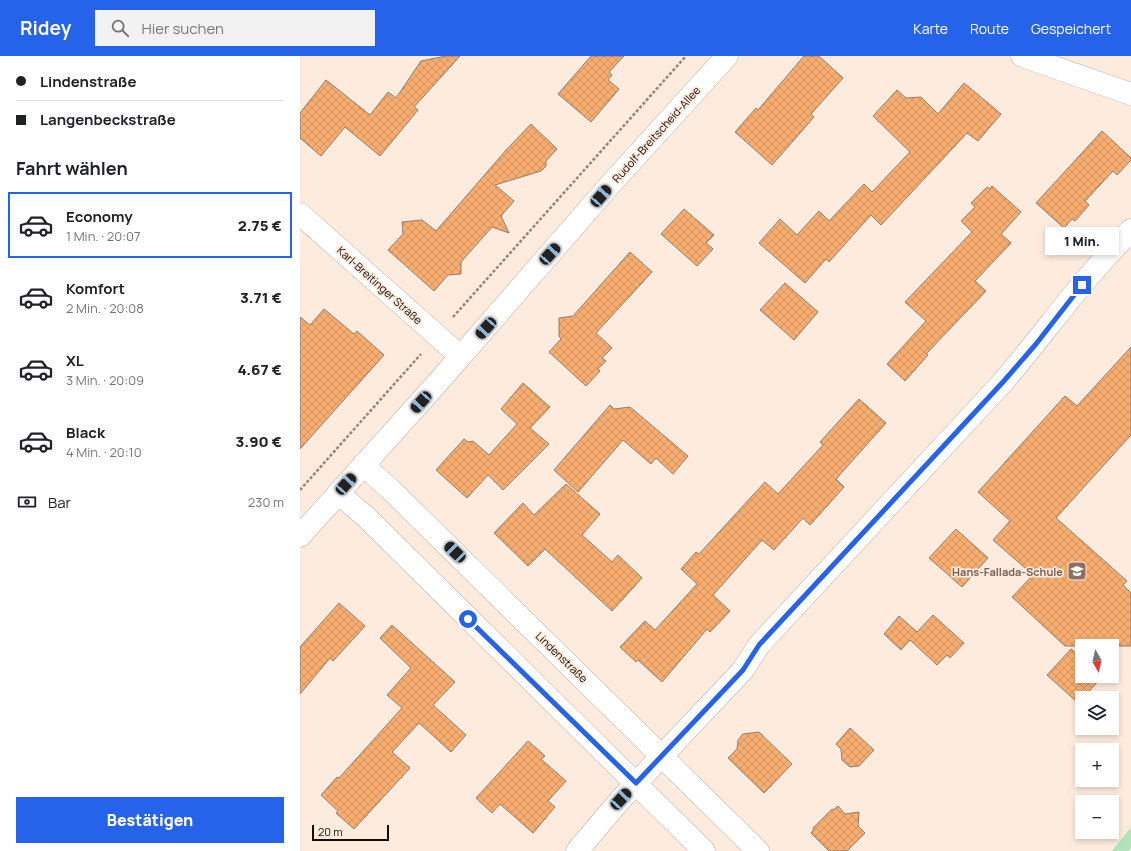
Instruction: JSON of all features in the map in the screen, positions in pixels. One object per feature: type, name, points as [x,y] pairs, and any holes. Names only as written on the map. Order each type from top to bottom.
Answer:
[{"type":"street","name":"Rudolf-Breitscheid-Allee","points":[[300,536],[727,56]]},
{"type":"street","points":[[1022,56],[1131,94]]},
{"type":"street","name":"Karl-Breitinger Straße","points":[[300,214],[460,356]]},
{"type":"street","points":[[576,851],[636,783],[743,670],[759,645],[1003,382],[1036,344],[1055,317],[1090,275],[1131,230]]},
{"type":"street","name":"Lindenstraße","points":[[364,465],[662,755],[758,851]]},
{"type":"street","points":[[338,493],[372,524],[704,851]]},
{"type":"path","points":[[300,490],[686,56]]},
{"type":"green space","points":[[1131,827],[1131,848],[1129,851],[1112,851]]},
{"type":"building","points":[[446,56],[460,56],[414,107],[418,110],[380,156],[345,127],[321,156],[300,138],[300,113],[326,80],[370,115],[388,92],[396,98],[421,61]]},
{"type":"building","points":[[591,56],[624,56],[609,72],[612,75],[608,80],[619,89],[591,122],[558,94]]},
{"type":"building","points":[[804,56],[819,56],[843,78],[811,114],[814,117],[772,165],[735,132],[756,108],[758,110]]},
{"type":"building","points":[[964,83],[1001,114],[978,141],[967,133],[881,225],[871,215],[829,262],[826,259],[805,283],[759,243],[780,219],[797,235],[819,211],[829,221],[864,184],[872,192],[910,152],[873,116],[897,90],[906,98],[921,97],[938,114]]},
{"type":"building","points":[[531,124],[557,149],[546,161],[546,166],[541,171],[495,185],[514,201],[501,216],[509,233],[492,227],[461,262],[461,274],[448,275],[434,291],[388,250],[403,234],[402,222],[422,220],[436,231],[507,149]]},
{"type":"building","points":[[1102,131],[1131,158],[1131,160],[1117,175],[1113,171],[1085,201],[1089,205],[1075,221],[1072,219],[1064,228],[1036,203]]},
{"type":"building","points":[[992,186],[1021,212],[1001,234],[1011,243],[975,281],[986,291],[926,354],[928,355],[905,381],[887,364],[926,321],[905,302],[972,232],[961,221],[975,207],[971,203],[987,187],[990,189]]},
{"type":"building","points":[[684,209],[714,235],[706,243],[713,249],[697,266],[661,234]]},
{"type":"building","points":[[630,252],[652,272],[596,333],[612,348],[602,358],[606,361],[598,369],[600,371],[586,386],[549,352],[561,339],[559,336],[559,318],[573,316]]},
{"type":"building","points":[[785,283],[818,312],[794,340],[760,310]]},
{"type":"building","points":[[324,309],[354,334],[357,331],[384,355],[300,449],[300,317],[310,325]]},
{"type":"building","name":"Hans-Fallada-Schule","points":[[1131,347],[1131,435],[1056,518],[1127,581],[1123,585],[1131,593],[1131,646],[1119,646],[1119,639],[1075,639],[1075,646],[1065,646],[1012,597],[1033,575],[993,540],[1010,521],[978,492],[1065,396],[1077,406]]},
{"type":"building","points":[[523,383],[550,407],[530,428],[549,444],[503,490],[488,475],[467,498],[436,470],[464,439],[468,442],[473,441],[489,455],[517,424],[501,409]]},
{"type":"building","points":[[859,399],[886,423],[836,479],[844,487],[810,525],[803,518],[774,550],[762,540],[713,595],[730,611],[710,632],[707,629],[662,682],[638,660],[636,662],[620,647],[645,621],[655,630],[697,584],[681,569],[696,552],[699,554],[765,482],[778,494],[823,445],[820,442]]},
{"type":"building","points":[[610,405],[614,409],[630,407],[688,456],[673,474],[656,458],[651,464],[623,440],[578,492],[554,470]]},
{"type":"building","points":[[566,484],[600,514],[582,535],[612,562],[618,555],[642,578],[612,611],[545,549],[528,566],[494,533],[523,503],[534,515]]},
{"type":"building","points":[[956,529],[988,558],[962,587],[929,558]]},
{"type":"building","points":[[339,603],[365,626],[333,661],[330,658],[300,694],[300,647]]},
{"type":"building","points":[[933,615],[964,643],[950,658],[947,655],[937,665],[910,640],[901,650],[884,634],[899,616],[917,632]]},
{"type":"building","points":[[392,625],[455,682],[433,705],[466,735],[451,752],[419,723],[392,752],[410,768],[354,829],[336,813],[338,811],[321,795],[337,777],[339,778],[402,708],[387,695],[411,668],[380,638]]},
{"type":"building","points":[[1071,649],[1075,652],[1075,683],[1097,683],[1089,691],[1075,691],[1075,700],[1047,675]]},
{"type":"building","points":[[850,728],[874,750],[859,766],[850,767],[842,760],[841,749],[836,744]]},
{"type":"building","points":[[759,732],[792,764],[764,793],[728,758],[737,749],[738,740],[743,734]]},
{"type":"building","points":[[528,741],[545,756],[541,759],[566,781],[548,801],[555,807],[533,833],[500,804],[492,813],[476,798]]},
{"type":"building","points":[[838,806],[845,814],[859,812],[858,826],[865,833],[847,851],[829,851],[811,833],[814,829],[813,828],[832,809],[833,810]]},
{"type":"place","name":"Hans-Fallada-Schule","points":[[1077,571]]},
{"type":"route","points":[[468,619],[636,783],[743,670],[759,645],[1003,382],[1036,344],[1055,317],[1082,285]]}]
